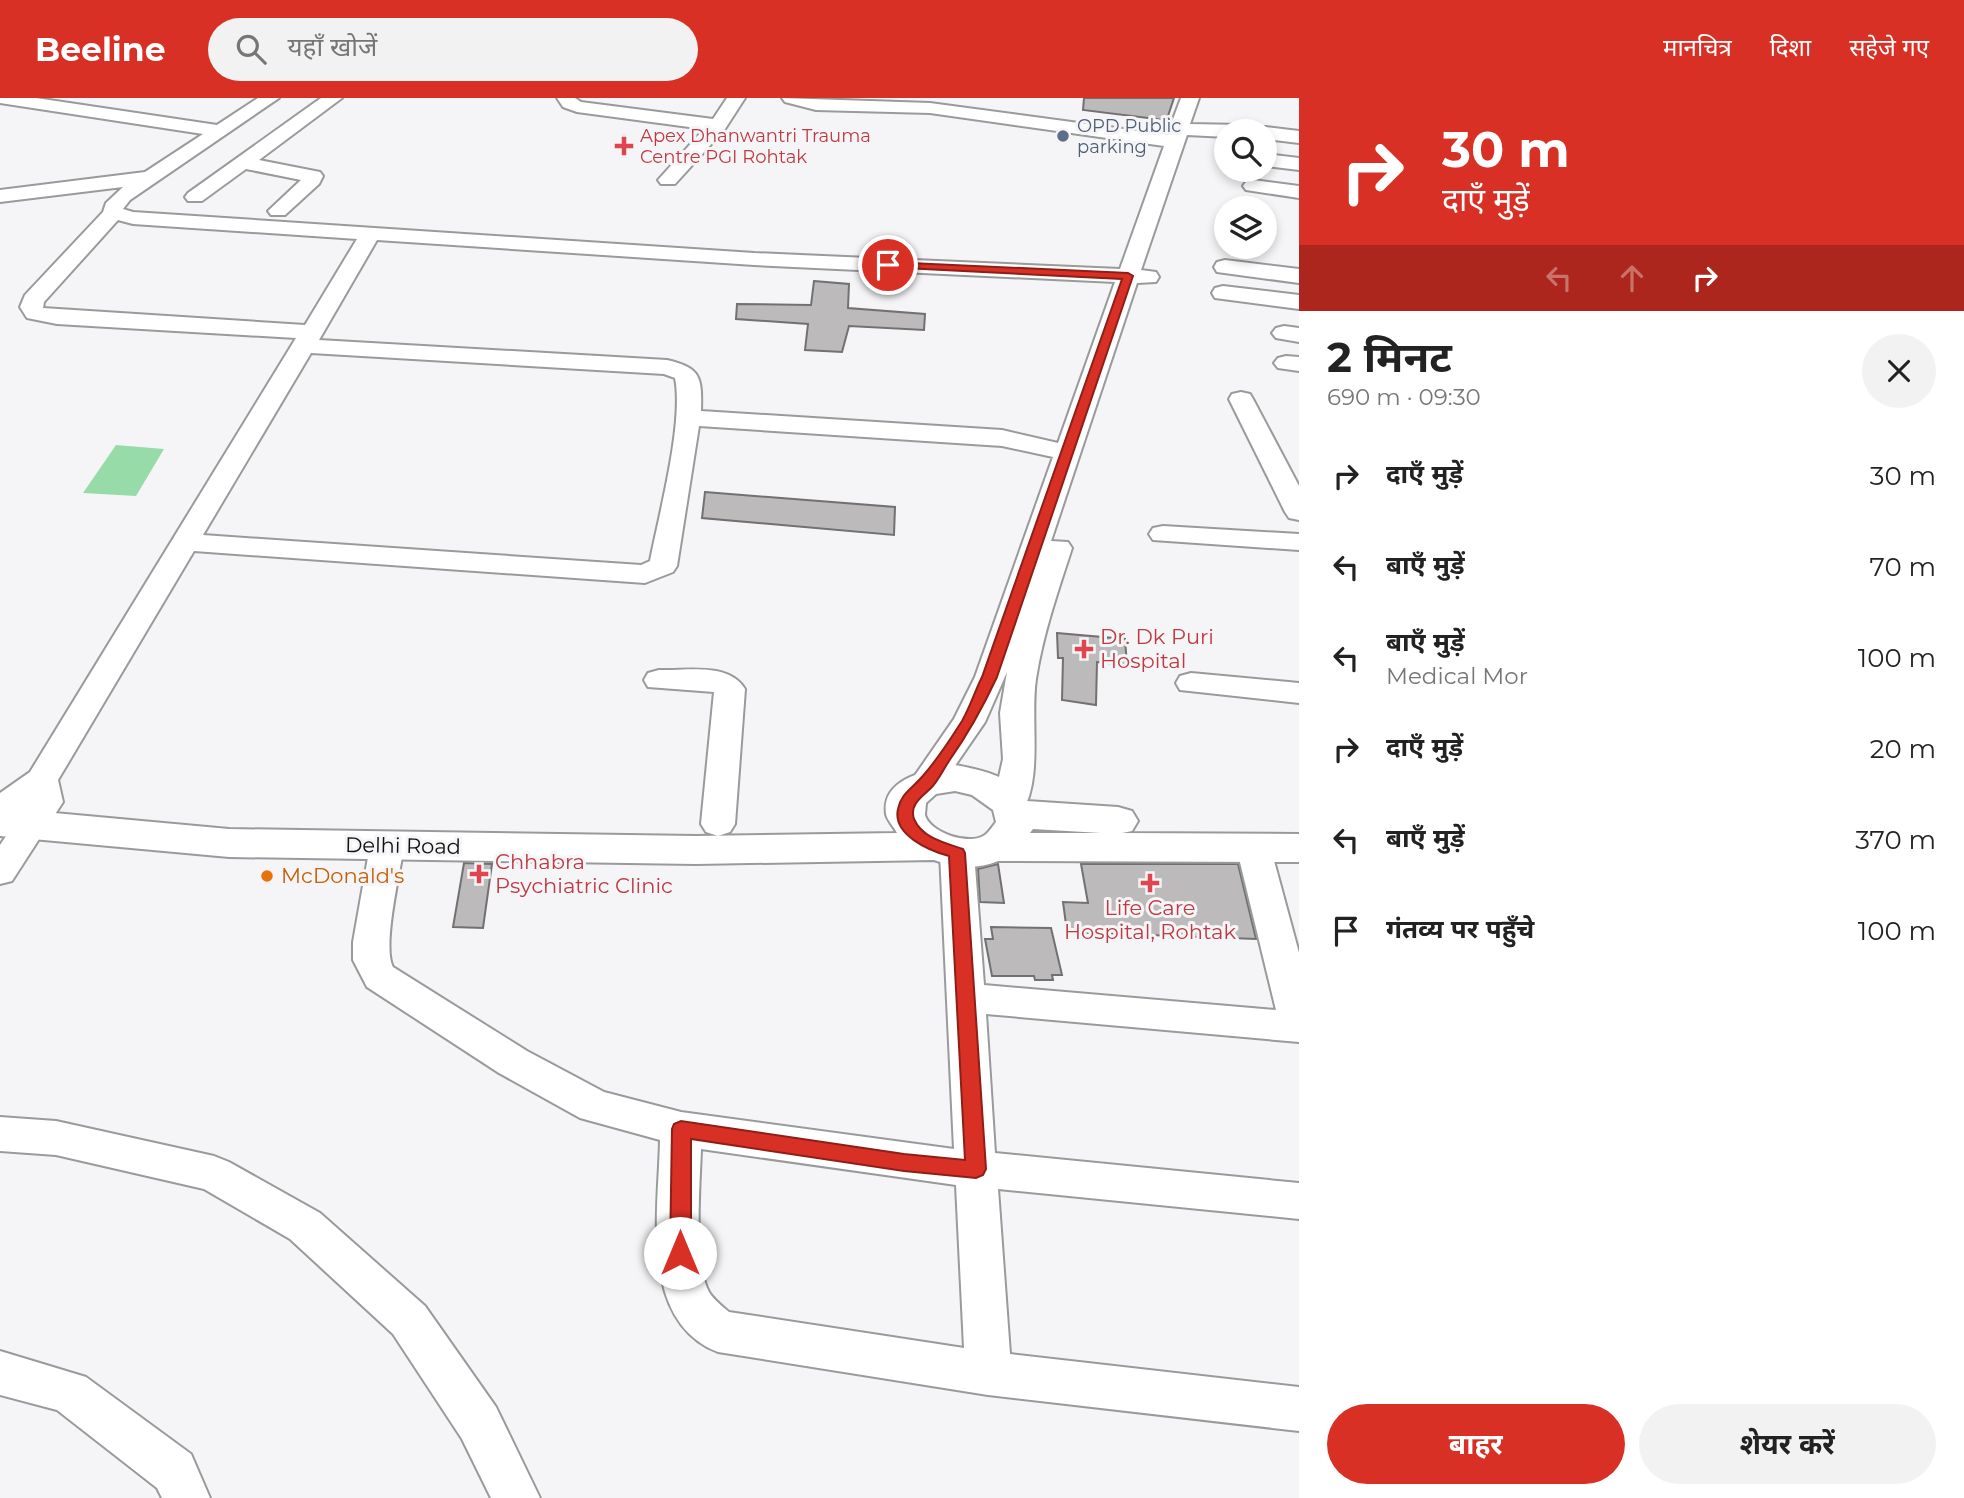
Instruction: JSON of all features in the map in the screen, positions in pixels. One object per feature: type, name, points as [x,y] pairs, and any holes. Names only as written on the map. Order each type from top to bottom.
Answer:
[{"type":"main road","points":[[1007,822],[1001,794],[972,780],[955,778],[925,784],[913,793],[907,802],[932,839],[975,853],[1007,822],[1064,820],[1299,825]]},
{"type":"main road","name":"Delhi Road","points":[[19,806],[234,820],[851,827],[932,839]]},
{"type":"main road","name":"Delhi Road","points":[[19,806],[229,843],[696,849],[932,839]]},
{"type":"main road","points":[[1007,822],[1299,848]]},
{"type":"street","points":[[0,98],[220,131]]},
{"type":"street","points":[[187,542],[651,573],[663,566],[688,418],[690,380],[680,370],[35,313],[31,307],[33,300],[113,213],[113,207],[123,196],[270,98]]},
{"type":"street","points":[[195,197],[333,98]]},
{"type":"street","points":[[566,98],[569,103],[578,107],[718,125]]},
{"type":"street","points":[[668,180],[718,125],[736,98]]},
{"type":"street","points":[[791,98],[823,106],[930,108],[1184,134],[1214,132]]},
{"type":"street","points":[[966,98],[1184,134]]},
{"type":"street","points":[[1007,822],[1019,759],[1016,713],[1021,677],[1035,619],[1111,354],[1184,134],[1190,98]]},
{"type":"street","points":[[1184,134],[1210,98]]},
{"type":"street","points":[[1277,134],[1299,137]]},
{"type":"street","points":[[1277,161],[1299,164]]},
{"type":"street","points":[[244,163],[313,176],[313,180],[278,211]]},
{"type":"street","points":[[0,196],[149,178]]},
{"type":"street","points":[[1253,186],[1299,192]]},
{"type":"street","points":[[113,213],[133,218],[754,259],[1138,277]]},
{"type":"street","points":[[0,872],[19,806],[187,542],[370,235]]},
{"type":"street","points":[[1225,267],[1299,276]]},
{"type":"street","points":[[1223,293],[1299,302]]},
{"type":"street","points":[[925,784],[969,722],[990,677],[1067,453],[1111,354]]},
{"type":"street","points":[[1241,399],[1299,512]]},
{"type":"street","points":[[688,418],[1002,438],[1067,453]]},
{"type":"street","points":[[1163,534],[1299,542]]},
{"type":"street","points":[[659,680],[721,681],[730,689],[718,824]]},
{"type":"street","points":[[1191,684],[1299,693]]},
{"type":"street","points":[[932,839],[966,998],[988,1373]]},
{"type":"street","points":[[387,846],[371,942],[371,960],[380,977],[513,1062],[594,1106],[681,1129],[904,1162],[1299,1201]]},
{"type":"street","points":[[966,998],[1299,1026],[1253,846]]},
{"type":"street","points":[[681,1129],[680,1253],[687,1294],[697,1312],[718,1331],[988,1373],[1299,1409]]},
{"type":"street","points":[[0,1134],[56,1138],[214,1174],[304,1226],[409,1320],[479,1423],[516,1498]]},
{"type":"street","points":[[0,1373],[70,1392],[174,1471],[186,1498]]},
{"type":"green space","points":[[116,445],[164,449],[136,496],[83,493]]},
{"type":"building","points":[[1084,98],[1174,98],[1167,119],[1156,119],[1083,110]]},
{"type":"building","points":[[814,281],[849,284],[848,308],[925,314],[924,330],[849,326],[842,352],[805,350],[808,324],[736,319],[737,304],[811,305]]},
{"type":"building","points":[[705,492],[895,507],[894,535],[702,518]]},
{"type":"building","points":[[1057,633],[1125,639],[1127,665],[1097,662],[1096,705],[1062,700],[1063,658],[1058,658]]},
{"type":"building","points":[[464,863],[492,864],[483,928],[453,927]]},
{"type":"building","points":[[998,864],[1004,903],[980,902],[978,869]]},
{"type":"building","points":[[1081,864],[1238,864],[1256,939],[1067,932],[1063,902],[1088,903]]},
{"type":"building","points":[[991,927],[1051,928],[1062,975],[1052,975],[1053,980],[1035,980],[1034,976],[992,976],[985,939],[993,939]]},
{"type":"place","name":"OPD Public parking","points":[[1063,136]]},
{"type":"place","name":"Apex Dhanwantri Trauma Centre PGI Rohtak","points":[[624,146]]},
{"type":"place","name":"Dr. Dk Puri Hospital","points":[[1084,649]]},
{"type":"place","name":"Chhabra Psychiatric Clinic","points":[[479,874]]},
{"type":"place","name":"McDonald's","points":[[267,876]]},
{"type":"place","name":"Life Care Hospital, Rohtak","points":[[1150,883]]},
{"type":"route","points":[[680,1253],[681,1129],[904,1162],[976,1169],[957,853],[933,846],[920,837],[906,820],[905,810],[913,793],[925,784],[969,722],[990,677],[1128,276],[888,265]]}]
